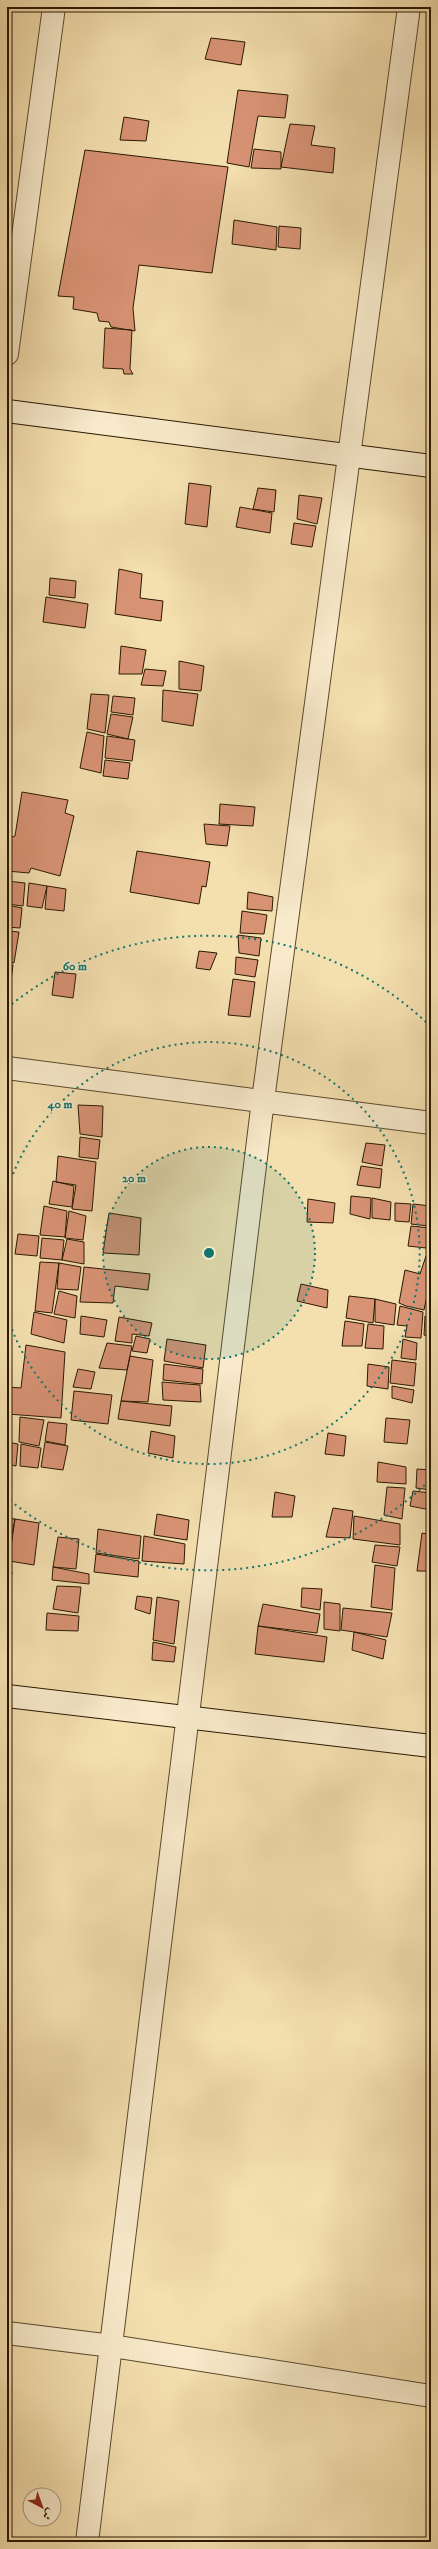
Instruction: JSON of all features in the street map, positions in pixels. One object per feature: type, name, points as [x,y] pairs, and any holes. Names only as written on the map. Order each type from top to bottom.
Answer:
[{"type":"street","points":[[7,354],[54,7]]},
{"type":"street","points":[[87,2542],[263,1100],[409,7]]},
{"type":"street","points":[[7,411],[431,466]]},
{"type":"street","points":[[7,1068],[431,1123]]},
{"type":"street","points":[[7,1696],[431,1746]]},
{"type":"street","points":[[7,2333],[112,2346],[431,2396]]},
{"type":"building","points":[[211,38],[245,42],[241,65],[205,59]]},
{"type":"building","points":[[238,90],[288,95],[285,118],[258,116],[249,167],[227,163]]},
{"type":"building","points":[[124,117],[149,121],[146,141],[120,140]]},
{"type":"building","points":[[290,124],[315,126],[311,145],[335,148],[333,173],[281,167]]},
{"type":"building","points":[[254,149],[281,152],[281,169],[251,168]]},
{"type":"building","points":[[85,150],[228,167],[212,273],[139,265],[133,308],[135,331],[111,327],[109,322],[99,321],[97,313],[73,309],[74,297],[58,296]]},
{"type":"building","points":[[234,220],[277,227],[276,250],[232,244]]},
{"type":"building","points":[[279,226],[301,228],[300,249],[278,247]]},
{"type":"building","points":[[105,328],[132,330],[130,369],[133,374],[124,374],[123,369],[103,368]]},
{"type":"building","points":[[189,483],[211,486],[207,527],[185,524]]},
{"type":"building","points":[[258,488],[276,490],[274,512],[253,509]]},
{"type":"building","points":[[299,495],[322,498],[317,524],[297,519]]},
{"type":"building","points":[[240,507],[272,513],[270,533],[236,527]]},
{"type":"building","points":[[294,523],[316,526],[312,547],[291,544]]},
{"type":"building","points":[[119,569],[142,574],[140,598],[163,601],[161,621],[115,614]]},
{"type":"building","points":[[50,578],[76,581],[75,598],[49,595]]},
{"type":"building","points":[[46,597],[88,604],[85,628],[43,622]]},
{"type":"building","points":[[121,646],[146,650],[142,674],[119,674]]},
{"type":"building","points":[[179,661],[204,666],[201,691],[179,689]]},
{"type":"building","points":[[145,669],[166,671],[163,686],[141,685]]},
{"type":"building","points":[[163,690],[198,694],[193,726],[162,721]]},
{"type":"building","points":[[91,694],[109,695],[105,733],[87,729]]},
{"type":"building","points":[[113,696],[135,698],[133,715],[111,712]]},
{"type":"building","points":[[111,714],[133,717],[128,739],[107,734]]},
{"type":"building","points":[[87,732],[104,736],[101,773],[80,768]]},
{"type":"building","points":[[107,736],[135,740],[132,761],[105,758]]},
{"type":"building","points":[[105,760],[130,763],[128,779],[103,776]]},
{"type":"building","points":[[22,792],[68,800],[65,813],[74,816],[60,876],[31,868],[29,873],[7,871],[7,839],[15,836]]},
{"type":"building","points":[[220,804],[255,807],[253,826],[219,824]]},
{"type":"building","points":[[204,824],[230,826],[227,846],[206,844]]},
{"type":"building","points":[[137,851],[210,862],[206,887],[202,886],[199,904],[130,892]]},
{"type":"building","points":[[7,881],[25,883],[23,906],[7,904]]},
{"type":"building","points":[[29,883],[47,886],[42,908],[27,906]]},
{"type":"building","points":[[47,886],[66,889],[64,911],[45,909]]},
{"type":"building","points":[[248,892],[273,897],[272,911],[247,909]]},
{"type":"building","points":[[7,905],[22,908],[20,928],[7,927]]},
{"type":"building","points":[[242,911],[267,915],[264,934],[240,933]]},
{"type":"building","points":[[7,931],[19,932],[14,963],[7,962]]},
{"type":"building","points":[[238,935],[261,938],[259,956],[239,953]]},
{"type":"building","points":[[199,951],[217,953],[210,970],[196,968]]},
{"type":"building","points":[[236,957],[258,960],[255,977],[235,974]]},
{"type":"building","points":[[7,965],[13,965],[10,988],[7,987]]},
{"type":"building","points":[[55,972],[76,974],[73,998],[52,995]]},
{"type":"building","points":[[233,979],[255,982],[250,1017],[228,1015]]},
{"type":"building","points":[[78,1105],[103,1106],[102,1137],[80,1134]]},
{"type":"building","points":[[80,1137],[100,1140],[98,1159],[79,1157]]},
{"type":"building","points":[[366,1143],[385,1145],[382,1166],[362,1162]]},
{"type":"building","points":[[58,1156],[96,1162],[92,1211],[72,1209],[76,1185],[56,1182]]},
{"type":"building","points":[[361,1166],[382,1169],[380,1188],[357,1185]]},
{"type":"building","points":[[53,1181],[74,1186],[72,1207],[49,1204]]},
{"type":"building","points":[[351,1196],[371,1198],[370,1219],[350,1214]]},
{"type":"building","points":[[372,1198],[391,1202],[390,1220],[372,1218]]},
{"type":"building","points":[[308,1199],[335,1203],[333,1223],[307,1222]]},
{"type":"building","points":[[395,1203],[411,1204],[409,1222],[395,1221]]},
{"type":"building","points":[[413,1204],[431,1206],[429,1226],[411,1224]]},
{"type":"building","points":[[44,1206],[67,1211],[65,1237],[40,1235]]},
{"type":"building","points":[[69,1211],[86,1216],[83,1240],[65,1238]]},
{"type":"building","points":[[109,1213],[141,1218],[139,1255],[103,1253]]},
{"type":"building","points":[[411,1226],[430,1228],[426,1248],[408,1246]]},
{"type":"building","points":[[18,1234],[39,1236],[37,1256],[15,1254]]},
{"type":"building","points":[[42,1238],[64,1240],[62,1260],[40,1258]]},
{"type":"building","points":[[67,1239],[84,1242],[84,1264],[62,1260]]},
{"type":"building","points":[[426,1256],[431,1257],[431,1277],[424,1310],[399,1303],[405,1270],[420,1274]]},
{"type":"building","points":[[40,1262],[59,1263],[52,1313],[35,1311]]},
{"type":"building","points":[[59,1263],[81,1267],[78,1290],[57,1289]]},
{"type":"building","points":[[84,1267],[150,1274],[148,1290],[115,1286],[113,1303],[80,1302]]},
{"type":"building","points":[[301,1284],[328,1290],[327,1308],[297,1301]]},
{"type":"building","points":[[59,1291],[77,1296],[75,1318],[54,1314]]},
{"type":"building","points":[[349,1296],[375,1299],[373,1323],[346,1318]]},
{"type":"building","points":[[375,1299],[396,1304],[394,1325],[375,1322]]},
{"type":"building","points":[[400,1306],[423,1312],[421,1338],[405,1337],[407,1326],[397,1325]]},
{"type":"building","points":[[34,1312],[67,1320],[64,1343],[31,1334]]},
{"type":"building","points":[[81,1316],[107,1320],[104,1337],[80,1334]]},
{"type":"building","points":[[425,1316],[431,1317],[431,1337],[424,1335]]},
{"type":"building","points":[[119,1317],[152,1323],[149,1336],[132,1334],[132,1343],[115,1341]]},
{"type":"building","points":[[345,1321],[364,1324],[362,1346],[342,1346]]},
{"type":"building","points":[[368,1324],[384,1326],[383,1349],[365,1348]]},
{"type":"building","points":[[136,1336],[150,1339],[147,1353],[132,1351]]},
{"type":"building","points":[[167,1339],[206,1345],[203,1368],[164,1361]]},
{"type":"building","points":[[403,1339],[417,1343],[416,1360],[401,1358]]},
{"type":"building","points":[[107,1343],[132,1346],[127,1370],[99,1368]]},
{"type":"building","points":[[26,1345],[65,1352],[61,1418],[7,1414],[7,1387],[21,1388]]},
{"type":"building","points":[[130,1356],[153,1360],[148,1402],[121,1401]]},
{"type":"building","points":[[392,1360],[416,1363],[414,1386],[390,1383]]},
{"type":"building","points":[[164,1364],[203,1369],[202,1384],[163,1380]]},
{"type":"building","points":[[368,1364],[389,1367],[388,1389],[367,1386]]},
{"type":"building","points":[[78,1369],[95,1372],[91,1389],[73,1387]]},
{"type":"building","points":[[162,1382],[200,1385],[201,1402],[163,1400]]},
{"type":"building","points":[[392,1386],[414,1390],[412,1403],[392,1398]]},
{"type":"building","points":[[74,1391],[112,1395],[108,1424],[71,1420]]},
{"type":"building","points":[[121,1401],[172,1406],[170,1426],[118,1419]]},
{"type":"building","points":[[20,1417],[44,1420],[39,1446],[19,1442]]},
{"type":"building","points":[[386,1418],[410,1420],[407,1444],[384,1442]]},
{"type":"building","points":[[48,1422],[67,1424],[65,1445],[45,1441]]},
{"type":"building","points":[[151,1431],[175,1436],[173,1458],[148,1453]]},
{"type":"building","points":[[328,1433],[346,1436],[344,1456],[325,1454]]},
{"type":"building","points":[[7,1442],[18,1444],[16,1466],[7,1464]]},
{"type":"building","points":[[45,1442],[68,1446],[63,1470],[41,1467]]},
{"type":"building","points":[[21,1444],[41,1448],[38,1468],[20,1466]]},
{"type":"building","points":[[378,1462],[406,1467],[406,1484],[377,1482]]},
{"type":"building","points":[[417,1469],[431,1470],[431,1490],[416,1488]]},
{"type":"building","points":[[387,1487],[405,1488],[402,1519],[384,1515]]},
{"type":"building","points":[[413,1491],[431,1493],[431,1510],[410,1506]]},
{"type":"building","points":[[275,1492],[295,1496],[292,1517],[272,1517]]},
{"type":"building","points":[[333,1508],[353,1511],[350,1538],[326,1537]]},
{"type":"building","points":[[157,1514],[189,1520],[187,1540],[154,1535]]},
{"type":"building","points":[[354,1516],[400,1524],[400,1545],[353,1539]]},
{"type":"building","points":[[7,1518],[15,1519],[7,1559]]},
{"type":"building","points":[[15,1519],[39,1523],[34,1565],[9,1561]]},
{"type":"building","points":[[98,1529],[141,1536],[139,1559],[96,1553]]},
{"type":"building","points":[[422,1533],[431,1535],[431,1571],[417,1571]]},
{"type":"building","points":[[144,1536],[185,1544],[184,1564],[142,1561]]},
{"type":"building","points":[[58,1537],[79,1539],[76,1569],[53,1567]]},
{"type":"building","points":[[375,1545],[400,1547],[397,1566],[372,1562]]},
{"type":"building","points":[[96,1554],[139,1561],[138,1577],[94,1572]]},
{"type":"building","points":[[375,1565],[395,1568],[392,1610],[371,1607]]},
{"type":"building","points":[[53,1567],[89,1574],[89,1584],[52,1580]]},
{"type":"building","points":[[7,1571],[12,1572],[9,1594],[7,1593]]},
{"type":"building","points":[[57,1586],[81,1587],[78,1613],[53,1609]]},
{"type":"building","points":[[302,1588],[322,1589],[320,1610],[301,1607]]},
{"type":"building","points":[[137,1596],[152,1598],[150,1614],[135,1609]]},
{"type":"building","points":[[157,1597],[179,1601],[174,1644],[153,1640]]},
{"type":"building","points":[[324,1602],[340,1604],[340,1631],[324,1629]]},
{"type":"building","points":[[263,1604],[320,1614],[317,1633],[258,1626]]},
{"type":"building","points":[[343,1608],[392,1613],[387,1637],[341,1630]]},
{"type":"building","points":[[47,1613],[79,1616],[78,1631],[46,1630]]},
{"type":"building","points":[[258,1626],[327,1637],[324,1662],[255,1654]]},
{"type":"building","points":[[354,1632],[386,1640],[383,1659],[352,1650]]},
{"type":"building","points":[[153,1642],[176,1647],[174,1662],[152,1660]]}]
